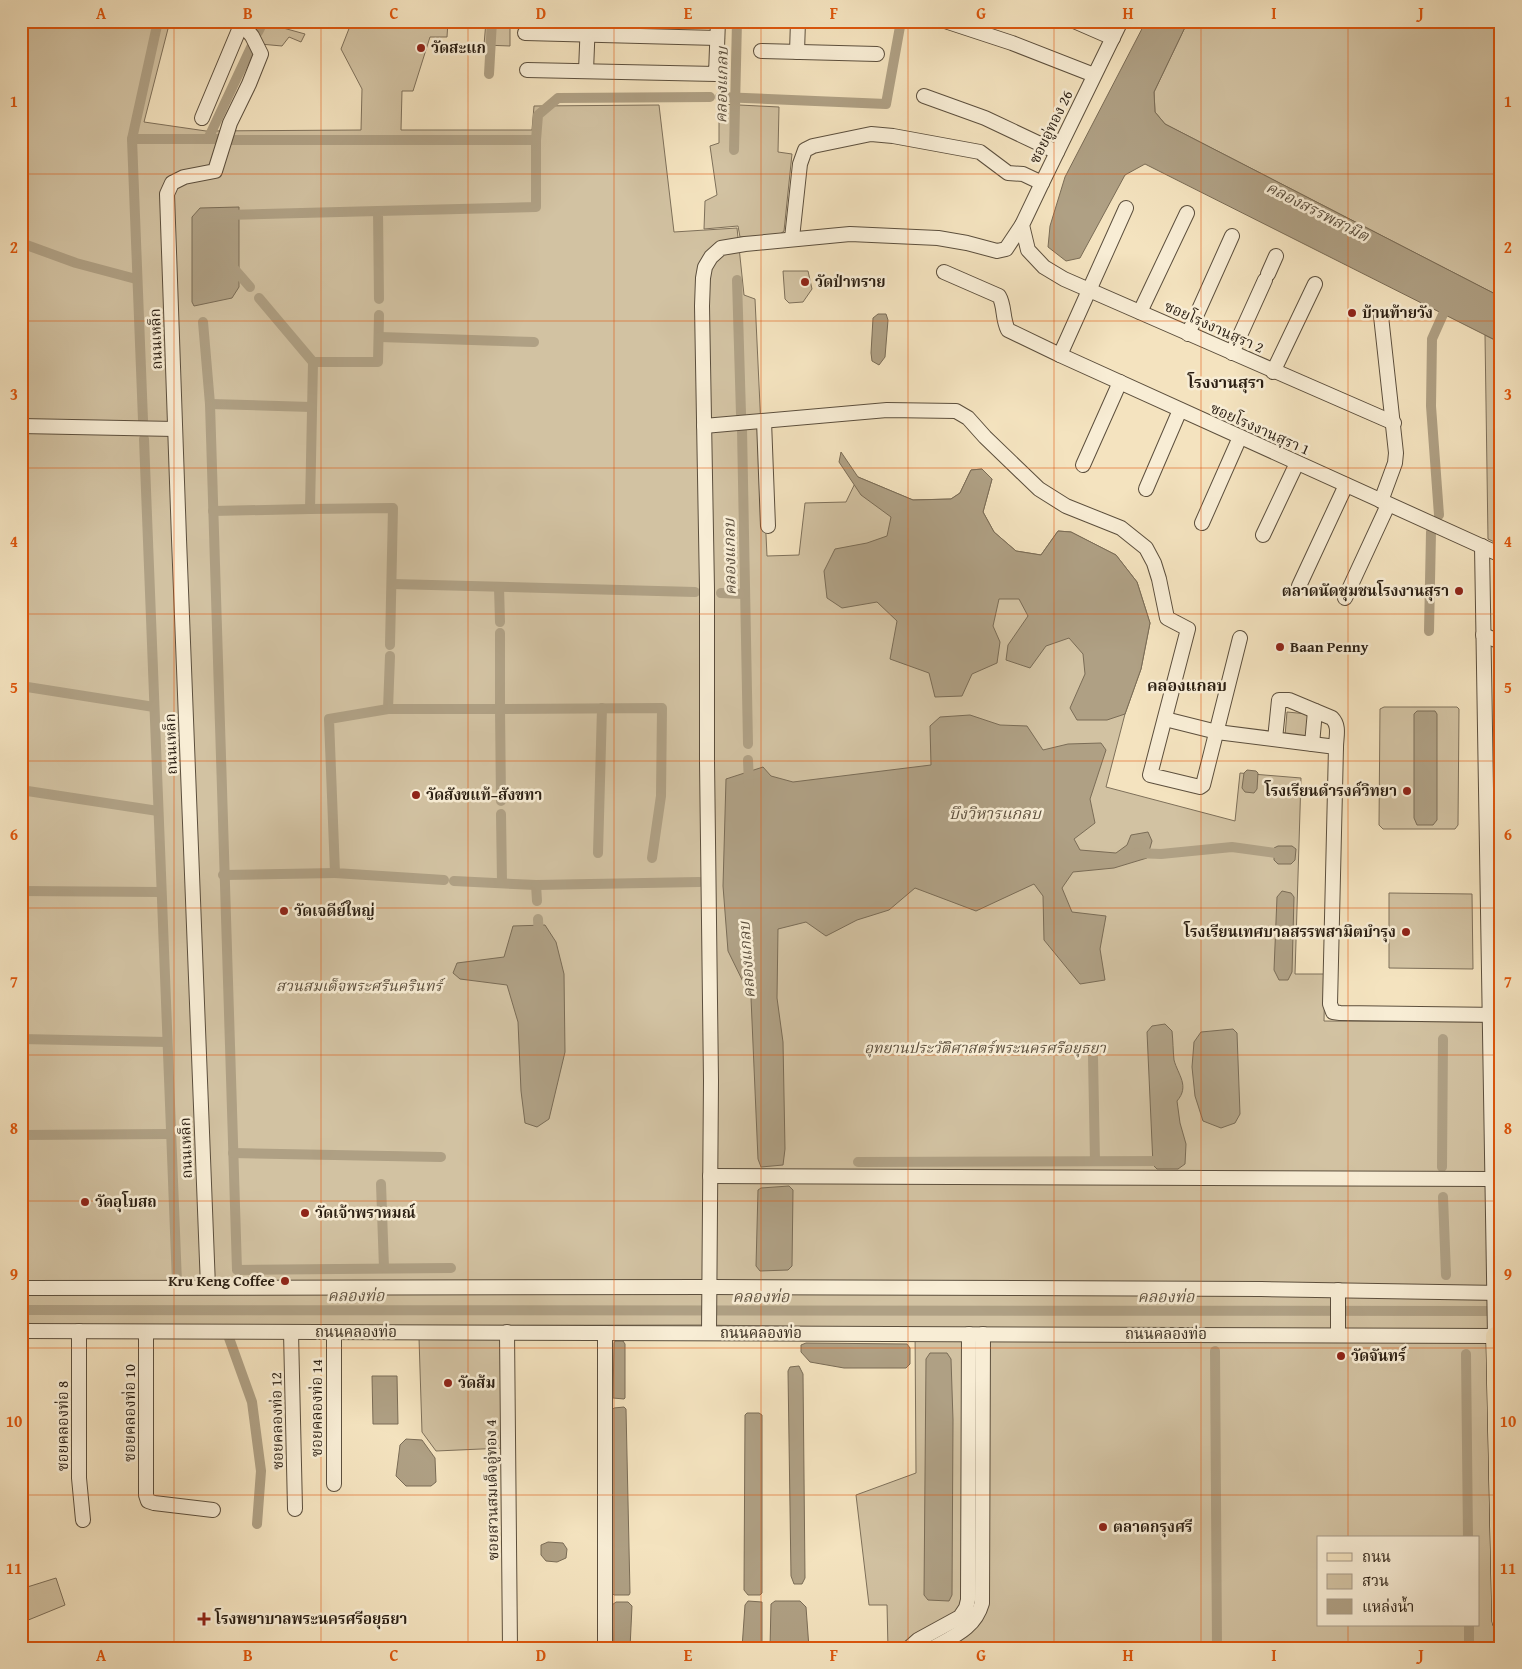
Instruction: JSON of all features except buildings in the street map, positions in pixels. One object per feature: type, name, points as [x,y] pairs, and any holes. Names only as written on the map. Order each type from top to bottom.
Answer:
[{"type":"main road","points":[[1497,1333],[1501,1621]]},
{"type":"street","points":[[527,70],[716,74],[718,21]]},
{"type":"street","points":[[798,21],[798,52]]},
{"type":"street","points":[[944,21],[1012,43],[1094,75]]},
{"type":"street","points":[[1074,21],[1113,38]]},
{"type":"street","name":"ซอยอู่ทอง 26","points":[[709,1327],[711,1081],[707,588],[702,306],[705,267],[710,257],[721,248],[792,238],[850,234],[914,236],[967,243],[997,251],[1006,249],[1022,226],[1121,21]]},
{"type":"street","points":[[202,118],[240,23]]},
{"type":"street","name":"ถนนเหล็ก","points":[[208,1287],[175,429],[168,194],[172,183],[184,177],[216,171],[230,123],[261,54],[252,36],[240,23]]},
{"type":"street","points":[[525,33],[588,28],[717,38]]},
{"type":"street","points":[[586,72],[588,28]]},
{"type":"street","points":[[761,51],[876,54]]},
{"type":"street","points":[[924,96],[985,118],[1057,152]]},
{"type":"street","points":[[792,238],[800,164],[805,150],[813,146],[871,134],[893,136],[980,152],[1008,173],[1023,174],[1042,183]]},
{"type":"street","points":[[1060,355],[1126,208]]},
{"type":"street","points":[[1140,312],[1187,213]]},
{"type":"street","name":"ซอยโรงงานสุรา 2","points":[[1022,226],[1028,250],[1044,267],[1064,279],[1394,424]]},
{"type":"street","points":[[1188,334],[1232,236]]},
{"type":"street","points":[[1232,353],[1276,256]]},
{"type":"street","name":"ซอยโรงงานสุรา 1","points":[[944,272],[999,296],[1002,302],[1003,321],[1008,330],[1346,486],[1501,555]]},
{"type":"street","points":[[1273,372],[1315,284]]},
{"type":"street","points":[[1345,598],[1385,503],[1395,463],[1394,424],[1381,316]]},
{"type":"street","points":[[1083,464],[1120,382]]},
{"type":"street","points":[[704,426],[887,410],[956,411],[968,418],[1039,489],[1066,506],[1104,520],[1134,537],[1146,548],[1154,563],[1167,618],[1188,630],[1150,775],[1202,786],[1240,638]]},
{"type":"street","points":[[1146,489],[1180,410]]},
{"type":"street","points":[[764,421],[768,526]]},
{"type":"street","points":[[21,426],[175,429]]},
{"type":"street","points":[[1202,523],[1240,437]]},
{"type":"street","points":[[1263,536],[1297,463]]},
{"type":"street","points":[[1299,586],[1346,486]]},
{"type":"street","points":[[1482,546],[1483,635],[1496,1015],[1493,1179],[1497,1333]]},
{"type":"street","points":[[1483,635],[1501,642]]},
{"type":"street","points":[[1275,739],[1279,700],[1289,700],[1332,718],[1337,727],[1330,1004],[1333,1012],[1340,1014],[1496,1015]]},
{"type":"street","points":[[1312,744],[1315,711]]},
{"type":"street","points":[[1165,719],[1217,732],[1336,747]]},
{"type":"street","points":[[710,1176],[1493,1179]]},
{"type":"street","points":[[21,1288],[208,1287],[710,1292],[1496,1294]]},
{"type":"street","points":[[1338,1293],[1338,1332]]},
{"type":"street","name":"ถนนคลองท่อ","points":[[21,1331],[605,1333],[709,1327],[968,1334],[1497,1333]]},
{"type":"street","name":"ซอยคลองท่อ 8","points":[[79,1331],[79,1478],[83,1520]]},
{"type":"street","name":"ซอยคลองท่อ 10","points":[[146,1332],[146,1495],[148,1501],[213,1510]]},
{"type":"street","name":"ซอยคลองท่อ 12","points":[[291,1332],[295,1509]]},
{"type":"street","name":"ซอยคลองท่อ 14","points":[[334,1332],[334,1484]]},
{"type":"street","name":"ซอยสวนสมเด็จอู่ทอง 4","points":[[507,1332],[510,1648]]},
{"type":"street","points":[[605,1333],[605,1648]]},
{"type":"street","points":[[910,1648],[918,1640],[960,1617],[966,1608],[968,1600],[968,1334]]},
{"type":"street","points":[[933,1648],[973,1623],[979,1614],[982,1603],[983,1334]]},
{"type":"green space","points":[[21,21],[170,21],[144,122],[206,131],[361,130],[362,89],[341,49],[352,21],[448,21],[447,37],[430,37],[413,91],[402,91],[401,130],[532,130],[534,106],[659,105],[674,232],[737,228],[744,295],[755,299],[767,556],[799,555],[805,503],[846,502],[858,477],[913,500],[951,499],[960,493],[971,470],[982,469],[992,479],[983,512],[994,532],[1016,551],[1041,555],[1058,531],[1071,532],[1116,555],[1137,582],[1150,623],[1141,669],[1125,714],[1106,787],[1235,821],[1240,773],[1301,778],[1295,974],[1325,974],[1324,1021],[1484,1022],[1501,1297],[1501,1648],[888,1648],[887,1605],[869,1605],[856,1495],[916,1473],[915,1328],[700,1325],[21,1326]]},
{"type":"green space","points":[[241,21],[277,21],[276,26],[305,34],[301,42],[289,37],[282,46],[260,44]]},
{"type":"green space","points":[[486,21],[510,21],[510,46],[484,45]]},
{"type":"green space","points":[[1188,21],[1501,21],[1501,297],[1165,124],[1155,112],[1154,92]]},
{"type":"green space","points":[[719,104],[779,107],[778,152],[792,154],[784,231],[779,235],[740,237],[738,226],[704,229],[705,201],[717,195],[710,146],[719,143]]},
{"type":"green space","points":[[783,271],[808,271],[812,289],[803,302],[789,303],[785,299]]},
{"type":"green space","points":[[1485,335],[1501,343],[1501,545],[1488,539]]},
{"type":"green space","points":[[1384,707],[1457,707],[1459,709],[1458,825],[1455,829],[1383,829],[1379,825],[1380,709]]},
{"type":"green space","points":[[1287,712],[1308,714],[1306,737],[1285,736]]},
{"type":"green space","points":[[1389,893],[1472,894],[1473,969],[1389,968]]},
{"type":"green space","points":[[419,1338],[503,1339],[504,1448],[436,1451],[422,1432]]},
{"type":"green space","points":[[56,1578],[65,1605],[21,1623],[21,1589]]},
{"type":"water","name":"คลองสรรพสามิต","points":[[1146,21],[1188,21],[1154,92],[1155,112],[1165,124],[1501,297],[1501,343],[1145,164],[1125,175],[1080,258],[1066,261],[1048,247],[1050,226],[1065,177]]},
{"type":"water","points":[[239,207],[239,287],[232,298],[194,306],[192,302],[192,217],[200,208]]},
{"type":"water","points":[[878,314],[886,314],[888,320],[885,357],[879,365],[872,361],[871,353],[873,318]]},
{"type":"water","points":[[841,452],[858,477],[913,500],[951,499],[960,493],[971,470],[982,469],[992,479],[983,512],[994,532],[1016,551],[1041,555],[1058,531],[1071,532],[1116,555],[1137,582],[1150,623],[1141,669],[1125,714],[1107,720],[1077,720],[1070,708],[1085,674],[1083,654],[1069,638],[1046,646],[1030,668],[1006,660],[1008,645],[1028,616],[1019,599],[999,599],[993,626],[1000,642],[997,663],[972,674],[962,696],[935,697],[929,673],[890,659],[897,621],[877,602],[842,608],[827,598],[824,571],[835,549],[867,543],[887,536],[891,517],[861,495],[839,462]]},
{"type":"water","points":[[1417,711],[1435,711],[1437,714],[1437,820],[1433,825],[1417,825],[1414,818],[1414,714]]},
{"type":"water","name":"บึงวิหารแกลบ","points":[[970,715],[1000,725],[1027,726],[1043,750],[1068,744],[1101,743],[1106,750],[1090,799],[1095,823],[1074,839],[1080,850],[1116,853],[1127,845],[1131,835],[1148,832],[1152,841],[1147,858],[1114,868],[1073,872],[1062,888],[1072,912],[1106,916],[1100,949],[1105,980],[1080,984],[1044,940],[1043,896],[1034,884],[976,911],[915,888],[889,910],[857,920],[826,936],[806,922],[778,929],[777,998],[783,1042],[785,1149],[783,1165],[761,1167],[758,1159],[751,998],[728,951],[723,886],[726,779],[763,767],[771,776],[793,782],[931,765],[930,726],[940,717]]},
{"type":"water","points":[[1247,770],[1258,773],[1257,789],[1254,793],[1245,792],[1242,788],[1244,773]]},
{"type":"water","points":[[1278,846],[1292,846],[1296,849],[1295,860],[1291,864],[1278,864],[1274,860],[1274,848]]},
{"type":"water","points":[[1282,891],[1291,893],[1294,897],[1292,972],[1288,980],[1279,980],[1274,970],[1277,897]]},
{"type":"water","points":[[545,925],[556,942],[564,974],[565,1052],[549,1119],[537,1127],[525,1123],[521,1091],[518,1022],[507,985],[460,979],[453,973],[457,963],[504,957],[513,926]]},
{"type":"water","points":[[1165,1024],[1172,1031],[1174,1060],[1183,1085],[1181,1096],[1177,1101],[1180,1123],[1186,1144],[1185,1164],[1178,1169],[1157,1169],[1153,1165],[1147,1032],[1152,1026]]},
{"type":"water","points":[[1233,1029],[1237,1033],[1240,1114],[1235,1123],[1221,1128],[1203,1121],[1195,1096],[1192,1067],[1194,1042],[1201,1032]]},
{"type":"water","points":[[789,1186],[793,1190],[792,1266],[788,1270],[760,1271],[756,1266],[758,1190],[761,1188]]},
{"type":"water","points":[[615,1341],[623,1341],[625,1344],[624,1399],[613,1398]]},
{"type":"water","points":[[806,1343],[907,1344],[910,1348],[910,1364],[906,1368],[844,1368],[810,1362],[801,1352],[801,1345]]},
{"type":"water","points":[[930,1353],[947,1353],[951,1359],[953,1420],[952,1595],[949,1601],[928,1600],[924,1595],[926,1359]]},
{"type":"water","points":[[799,1366],[803,1374],[805,1578],[802,1584],[794,1584],[791,1576],[788,1371],[790,1367]]},
{"type":"water","points":[[372,1376],[397,1376],[398,1424],[373,1424]]},
{"type":"water","points":[[624,1407],[626,1409],[630,1593],[629,1595],[614,1595],[612,1593],[612,1410]]},
{"type":"water","points":[[747,1413],[759,1413],[762,1415],[762,1593],[760,1595],[748,1595],[744,1590],[745,1415]]},
{"type":"water","points":[[406,1439],[422,1440],[435,1458],[436,1482],[431,1486],[406,1486],[396,1476],[400,1445]]},
{"type":"water","points":[[548,1542],[563,1543],[567,1549],[566,1558],[557,1562],[546,1561],[541,1555],[541,1545]]},
{"type":"water","points":[[748,1601],[762,1602],[762,1648],[742,1648],[745,1605]]},
{"type":"water","points":[[775,1601],[800,1601],[806,1607],[809,1648],[770,1648],[771,1604]]},
{"type":"water","points":[[616,1602],[628,1602],[632,1606],[630,1648],[613,1648],[612,1605]]},
{"type":"waterway","points":[[143,420],[132,139],[158,21]]},
{"type":"waterway","points":[[258,32],[261,26],[260,21]]},
{"type":"waterway","points":[[489,74],[492,21]]},
{"type":"waterway","name":"คลองแกลบ","points":[[734,150],[737,21]]},
{"type":"waterway","points":[[720,97],[886,104],[901,21]]},
{"type":"waterway","points":[[208,139],[254,41]]},
{"type":"waterway","points":[[379,299],[378,211],[536,207],[538,115],[558,98],[710,97]]},
{"type":"waterway","points":[[132,139],[219,139]]},
{"type":"waterway","points":[[232,140],[536,140]]},
{"type":"waterway","points":[[226,215],[378,211]]},
{"type":"waterway","points":[[21,243],[76,263],[136,279]]},
{"type":"waterway","points":[[230,264],[250,287]]},
{"type":"waterway","name":"คลองแกลบ","points":[[737,280],[741,414]]},
{"type":"waterway","points":[[259,298],[313,362]]},
{"type":"waterway","points":[[1439,515],[1431,406],[1432,339],[1448,303]]},
{"type":"waterway","points":[[379,315],[378,362],[313,362],[310,509],[393,508],[390,645]]},
{"type":"waterway","points":[[203,322],[210,404],[237,1270],[451,1268]]},
{"type":"waterway","points":[[380,337],[534,342]]},
{"type":"waterway","points":[[210,404],[311,407]]},
{"type":"waterway","name":"คลองแกลบ","points":[[742,429],[748,744]]},
{"type":"waterway","points":[[144,439],[177,1283]]},
{"type":"waterway","points":[[213,511],[310,509]]},
{"type":"waterway","points":[[1429,631],[1431,532]]},
{"type":"waterway","points":[[392,584],[695,592]]},
{"type":"waterway","points":[[499,587],[500,622]]},
{"type":"waterway","points":[[721,593],[744,594]]},
{"type":"waterway","points":[[388,709],[500,709],[500,633]]},
{"type":"waterway","points":[[390,656],[388,709],[329,719],[335,873],[444,880]]},
{"type":"waterway","points":[[21,686],[154,707]]},
{"type":"waterway","points":[[598,853],[602,708]]},
{"type":"waterway","points":[[501,801],[500,709],[662,708],[661,796],[652,858]]},
{"type":"waterway","name":"คลองแกลบ","points":[[748,760],[749,784]]},
{"type":"waterway","points":[[21,790],[158,811]]},
{"type":"waterway","points":[[501,814],[502,883]]},
{"type":"waterway","points":[[1136,853],[1161,854],[1232,847],[1283,854]]},
{"type":"waterway","points":[[223,875],[335,873]]},
{"type":"waterway","points":[[454,881],[536,885],[699,882]]},
{"type":"waterway","points":[[536,885],[537,901]]},
{"type":"waterway","points":[[21,891],[161,892]]},
{"type":"waterway","points":[[538,919],[539,938]]},
{"type":"waterway","points":[[21,1039],[167,1042]]},
{"type":"waterway","points":[[1442,1167],[1443,1039]]},
{"type":"waterway","points":[[1093,1057],[1095,1161]]},
{"type":"waterway","points":[[21,1135],[171,1134]]},
{"type":"waterway","points":[[233,1153],[441,1157]]},
{"type":"waterway","points":[[858,1162],[1165,1161]]},
{"type":"waterway","points":[[381,1184],[384,1268]]},
{"type":"waterway","points":[[1443,1197],[1446,1275]]},
{"type":"waterway","name":"คลองท่อ","points":[[21,1310],[1500,1311]]},
{"type":"waterway","points":[[229,1338],[252,1402],[261,1471],[257,1524]]},
{"type":"waterway","points":[[1215,1351],[1217,1648]]},
{"type":"waterway","points":[[1466,1354],[1468,1536]]},
{"type":"waterway","points":[[1469,1626],[1469,1648]]},
{"type":"place","name":"วัดสะแก","points":[[421,48]]},
{"type":"place","name":"วัดป่าทราย","points":[[805,282]]},
{"type":"place","name":"บ้านท้ายวัง","points":[[1352,313]]},
{"type":"place","name":"ตลาดนัดชุมชนโรงงานสุรา","points":[[1459,591]]},
{"type":"place","name":"Baan Penny","points":[[1280,647]]},
{"type":"place","name":"โรงเรียนดำรงค์วิทยา","points":[[1407,791]]},
{"type":"place","name":"วัดสังขแท้–สังขทา","points":[[416,795]]},
{"type":"place","name":"วัดเจดีย์ใหญ่","points":[[284,911]]},
{"type":"place","name":"โรงเรียนเทศบาลสรรพสามิตบำรุง","points":[[1406,932]]},
{"type":"place","name":"วัดอุโบสถ","points":[[85,1202]]},
{"type":"place","name":"วัดเจ้าพราหมณ์","points":[[305,1213]]},
{"type":"place","name":"Kru Keng Coffee","points":[[285,1281]]},
{"type":"place","name":"วัดจันทร์","points":[[1341,1356]]},
{"type":"place","name":"วัดส้ม","points":[[448,1383]]},
{"type":"place","name":"ตลาดกรุงศรี","points":[[1103,1527]]},
{"type":"place","name":"โรงพยาบาลพระนครศรีอยุธยา","points":[[204,1619]]},
{"type":"district","name":"โรงงานสุรา","points":[[1226,382]]},
{"type":"district","name":"คลองแกลบ","points":[[1187,685]]},
{"type":"park label","name":"สวนสมเด็จพระศรีนครินทร์","points":[[359,986]]},
{"type":"park label","name":"อุทยานประวัติศาสตร์พระนครศรีอยุธยา","points":[[985,1048]]}]
